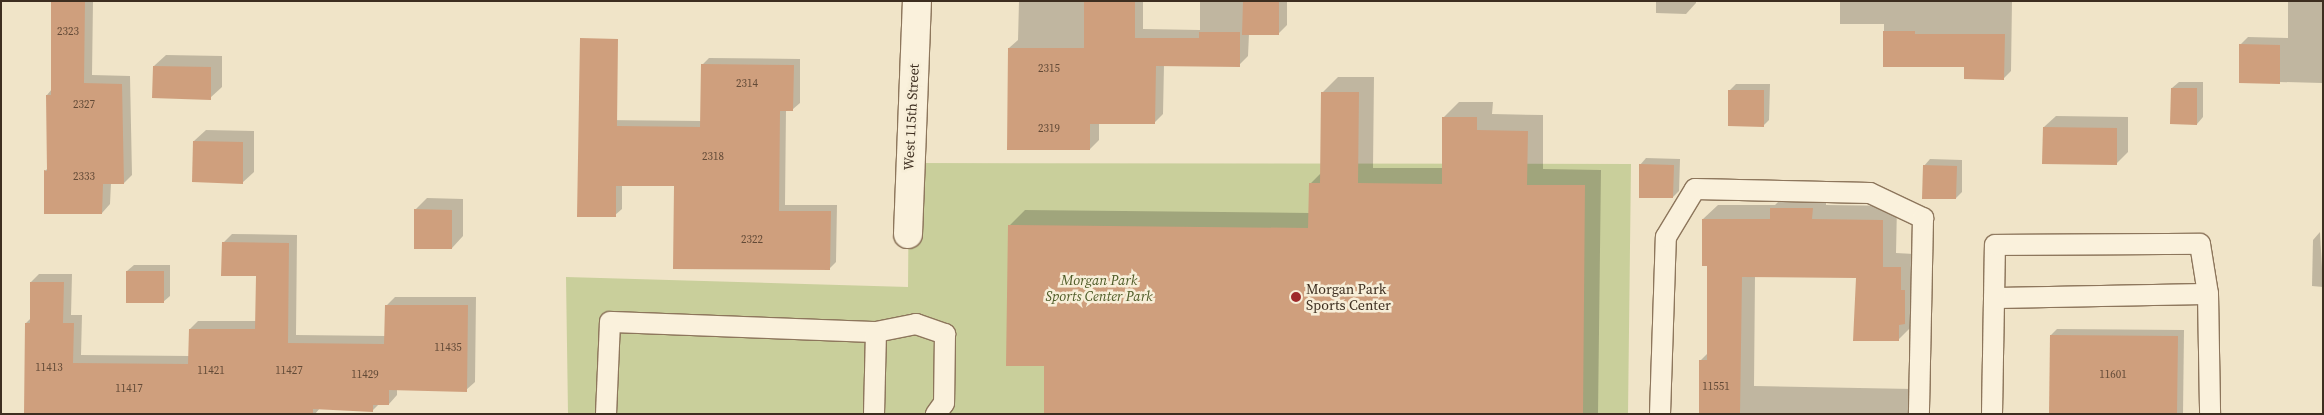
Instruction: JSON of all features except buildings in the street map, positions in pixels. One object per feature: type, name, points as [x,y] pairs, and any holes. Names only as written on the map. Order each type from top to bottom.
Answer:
[{"type":"street","name":"West 115th Street","points":[[908,234],[917,1]]},
{"type":"lane","points":[[1660,414],[1666,237],[1694,189],[1870,193],[1923,218],[1919,414]]},
{"type":"lane","points":[[1992,414],[1995,245],[2200,244],[2208,294],[2210,414]]},
{"type":"lane","points":[[1994,298],[2208,294]]},
{"type":"lane","points":[[606,414],[610,322],[876,332],[916,324],[944,334],[944,403],[936,414]]},
{"type":"lane","points":[[874,414],[876,332]]},
{"type":"green space","name":"Morgan Park Sports Center Park","points":[[909,163],[1631,164],[1628,414],[568,414],[566,277],[908,287]]},
{"type":"place","name":"Morgan Park Sports Center","points":[[1296,297]]}]
